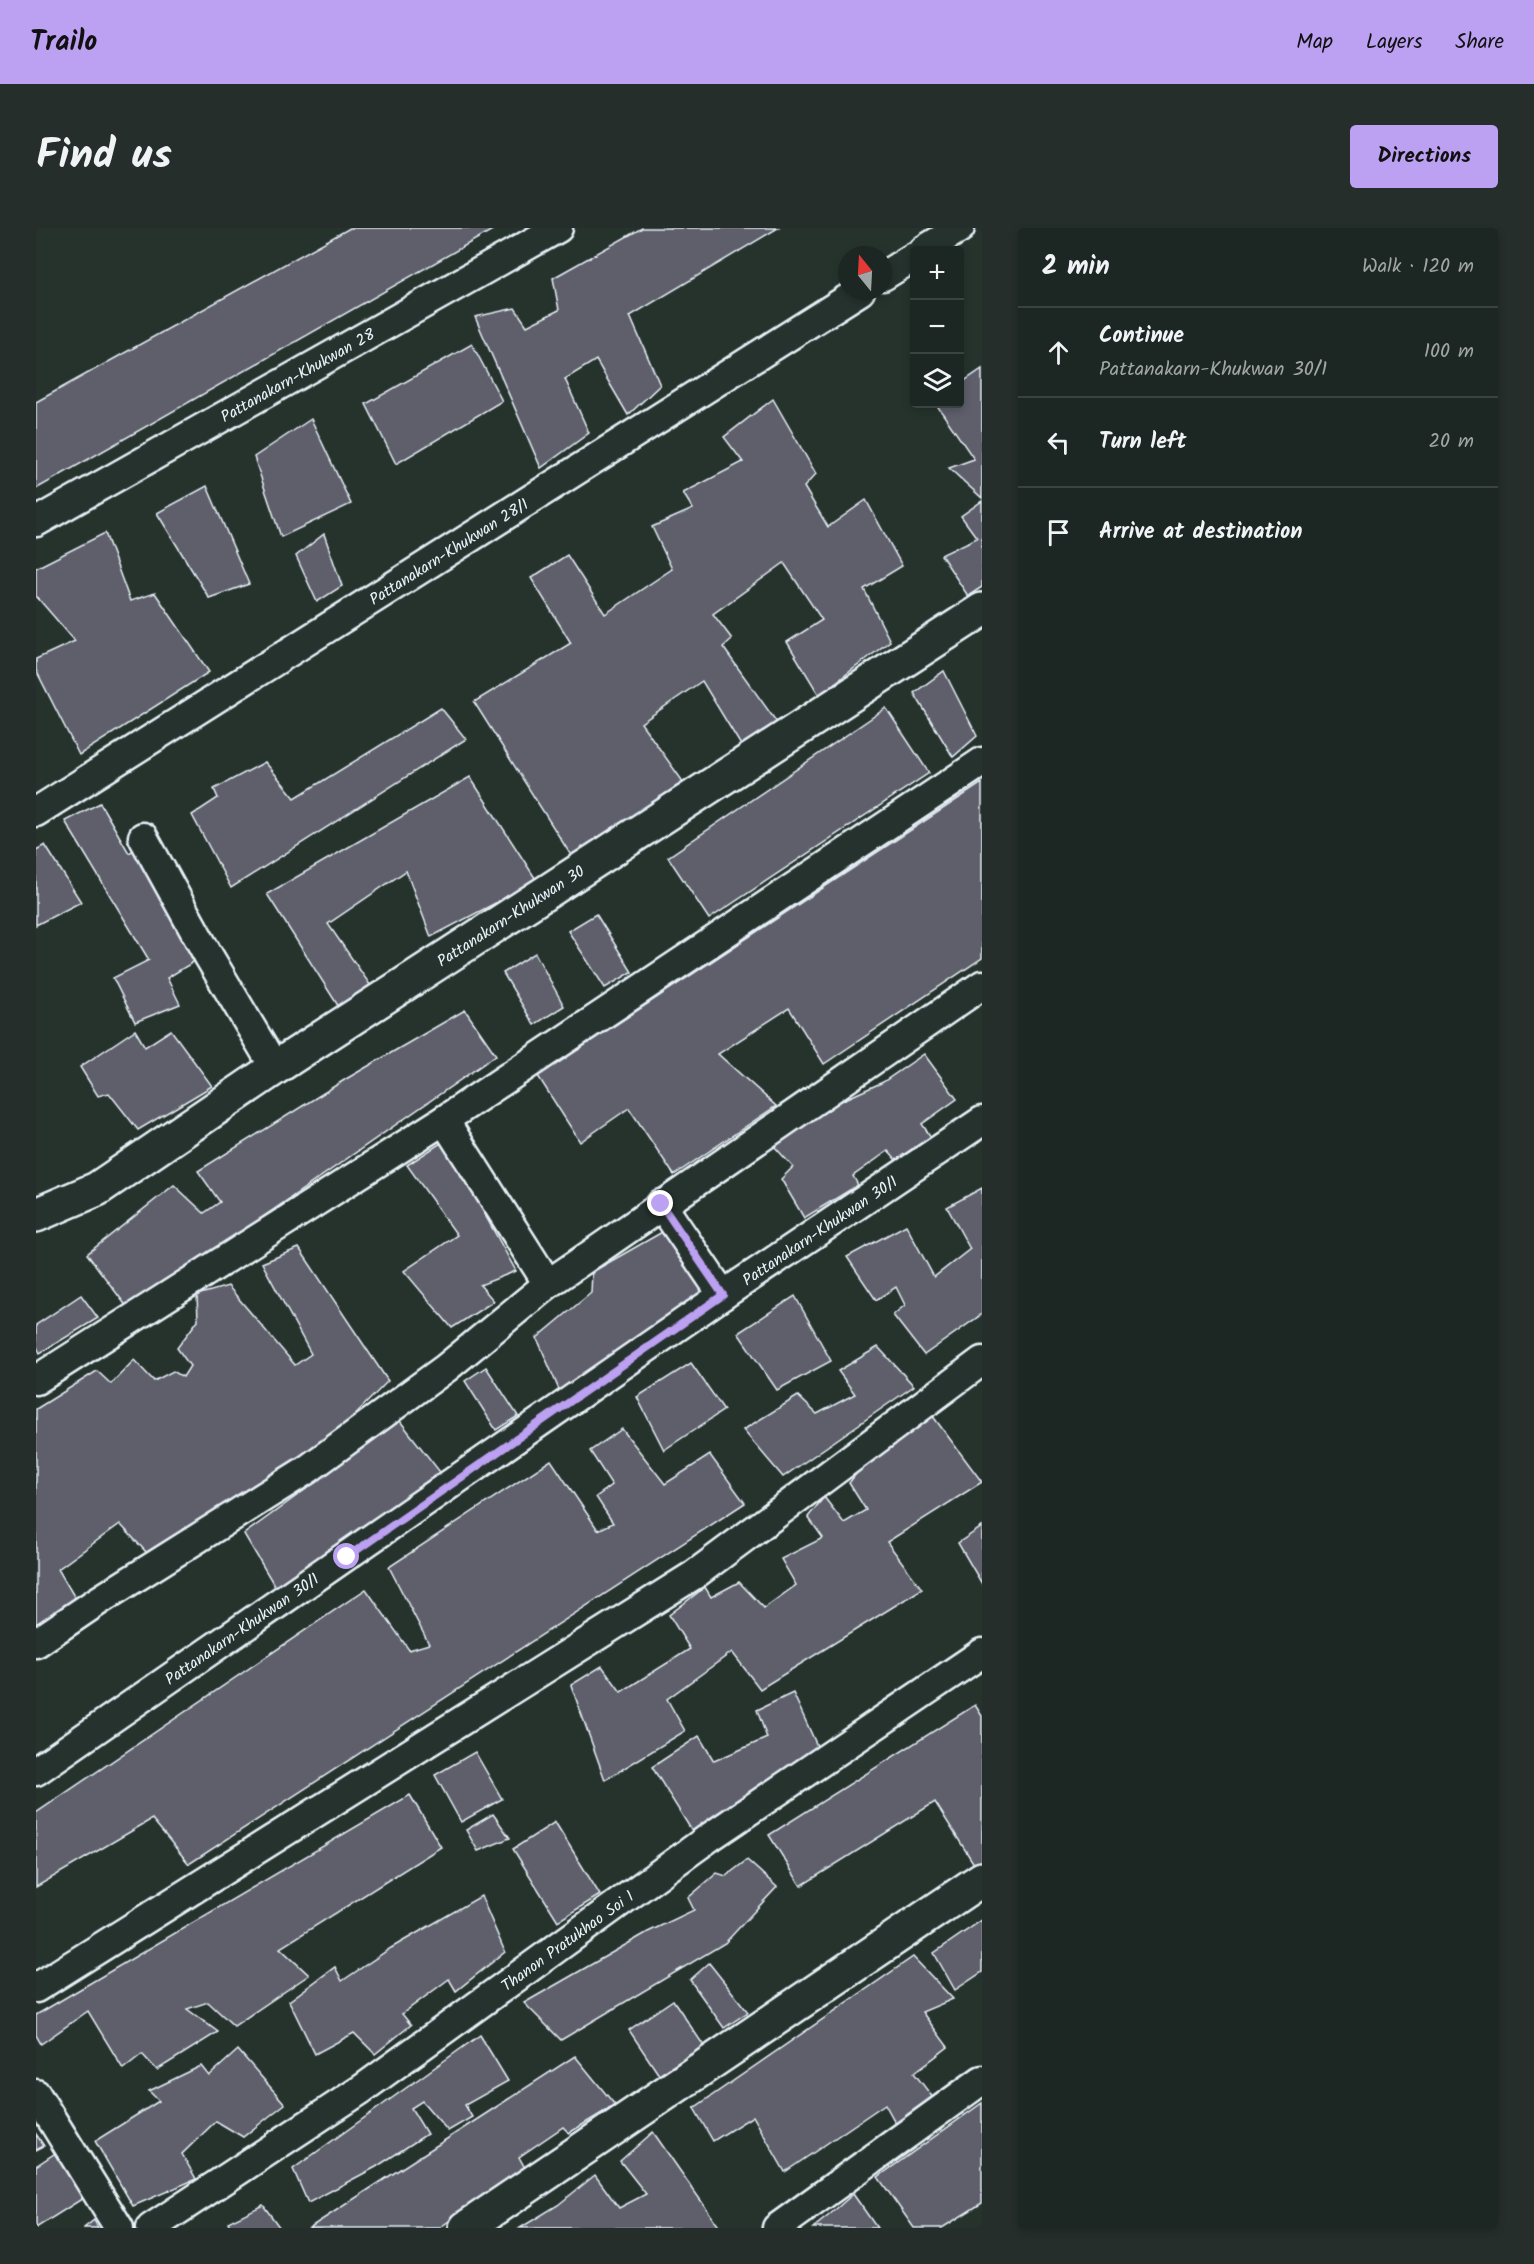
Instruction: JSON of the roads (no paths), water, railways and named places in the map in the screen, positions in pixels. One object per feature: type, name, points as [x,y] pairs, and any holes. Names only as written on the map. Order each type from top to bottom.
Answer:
[{"type":"street","name":"Pattanakarn-Khukwan 28","points":[[36,522],[558,228]]},
{"type":"street","points":[[931,246],[960,228]]},
{"type":"street","points":[[892,271],[910,260]]},
{"type":"street","name":"Pattanakarn-Khukwan 28/1","points":[[36,812],[846,300]]},
{"type":"street","name":"Pattanakarn-Khukwan 30","points":[[36,1215],[97,1189],[275,1068],[982,610]]},
{"type":"street","points":[[36,1380],[444,1120],[982,762]]},
{"type":"street","points":[[143,837],[208,955],[275,1068]]},
{"type":"street","points":[[36,1643],[98,1601],[308,1469],[446,1368],[548,1284],[982,985]]},
{"type":"street","points":[[444,1120],[548,1284]]},
{"type":"street","name":"Pattanakarn-Khukwan 30/1","points":[[36,1771],[723,1295],[982,1121]]},
{"type":"street","points":[[661,1204],[723,1295]]},
{"type":"street","points":[[36,1988],[694,1575],[982,1361]]},
{"type":"street","name":"Thanon Pratukhao Soi 1","points":[[151,2228],[362,2089],[710,1837],[982,1653]]},
{"type":"street","points":[[466,2228],[982,1879]]},
{"type":"street","points":[[777,2228],[982,2080]]},
{"type":"street","points":[[36,2094],[119,2228]]}]
